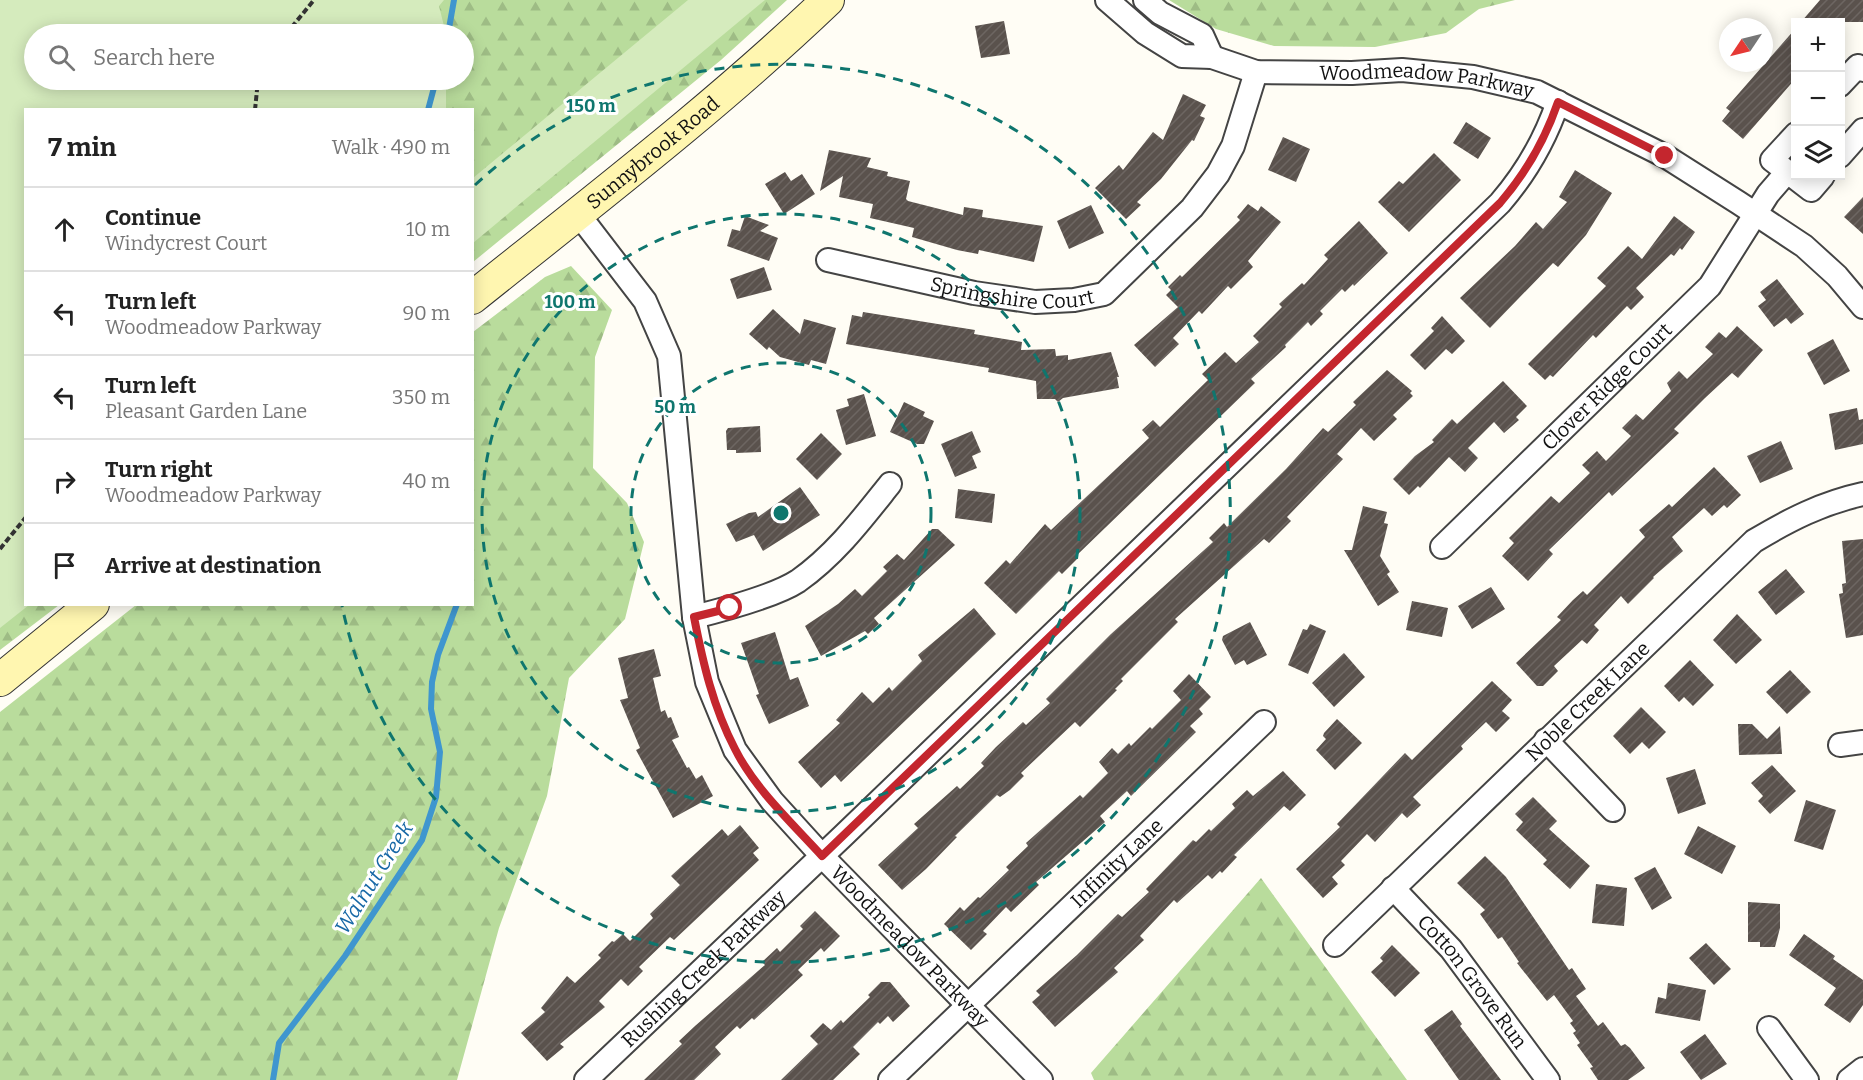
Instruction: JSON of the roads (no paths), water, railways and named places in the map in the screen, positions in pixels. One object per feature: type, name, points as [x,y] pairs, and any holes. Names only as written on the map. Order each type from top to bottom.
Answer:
[{"type":"main road","name":"Sunnybrook Road","points":[[475,296],[579,215],[786,40],[828,0]]},
{"type":"main road","points":[[0,680],[91,606]]},
{"type":"street","name":"Woodmeadow Parkway","points":[[1107,0],[1145,33],[1182,56],[1212,57],[1256,72],[1414,71],[1473,77],[1538,92],[1665,156],[1804,246],[1837,276],[1863,307]]},
{"type":"street","points":[[1145,0],[1160,14],[1202,35],[1212,57]]},
{"type":"street","points":[[1845,80],[1858,66],[1863,70]]},
{"type":"street","name":"Springshire Court","points":[[828,260],[974,293],[1035,303],[1074,300],[1104,294],[1192,208],[1218,174],[1233,146],[1256,72]]},
{"type":"street","name":"Rushing Creek Parkway","points":[[586,1080],[1500,203],[1520,180],[1549,128],[1558,102]]},
{"type":"street","points":[[1845,150],[1863,130]]},
{"type":"street","points":[[1791,139],[1772,160],[1791,175]]},
{"type":"street","name":"Clover Ridge Court","points":[[1442,547],[1710,286],[1768,194],[1787,172]]},
{"type":"street","points":[[1798,180],[1811,190],[1820,180]]},
{"type":"street","name":"Woodmeadow Parkway","points":[[579,215],[645,301],[669,356],[694,617],[707,682],[735,750],[772,801],[822,856],[1041,1080]]},
{"type":"street","points":[[694,617],[730,608],[797,582],[845,541],[890,484]]},
{"type":"street","name":"Noble Creek Lane","points":[[1335,945],[1754,542],[1793,517],[1831,501],[1863,494]]},
{"type":"street","name":"Infinity Lane","points":[[890,1080],[1264,722]]},
{"type":"street","points":[[1546,740],[1613,810]]},
{"type":"street","points":[[1840,745],[1863,742]]},
{"type":"street","name":"Cotton Grove Run","points":[[1393,888],[1451,949],[1548,1080]]},
{"type":"street","points":[[1769,1028],[1807,1080]]},
{"type":"street","points":[[1849,1080],[1863,1069]]},
{"type":"waterway","name":"Walnut Creek","points":[[450,24],[454,0]]},
{"type":"waterway","name":"Walnut Creek","points":[[429,108],[433,90]]},
{"type":"waterway","name":"Walnut Creek","points":[[273,1080],[279,1043],[345,956],[422,840],[436,797],[440,752],[431,709],[432,682],[438,655],[456,606]]}]
